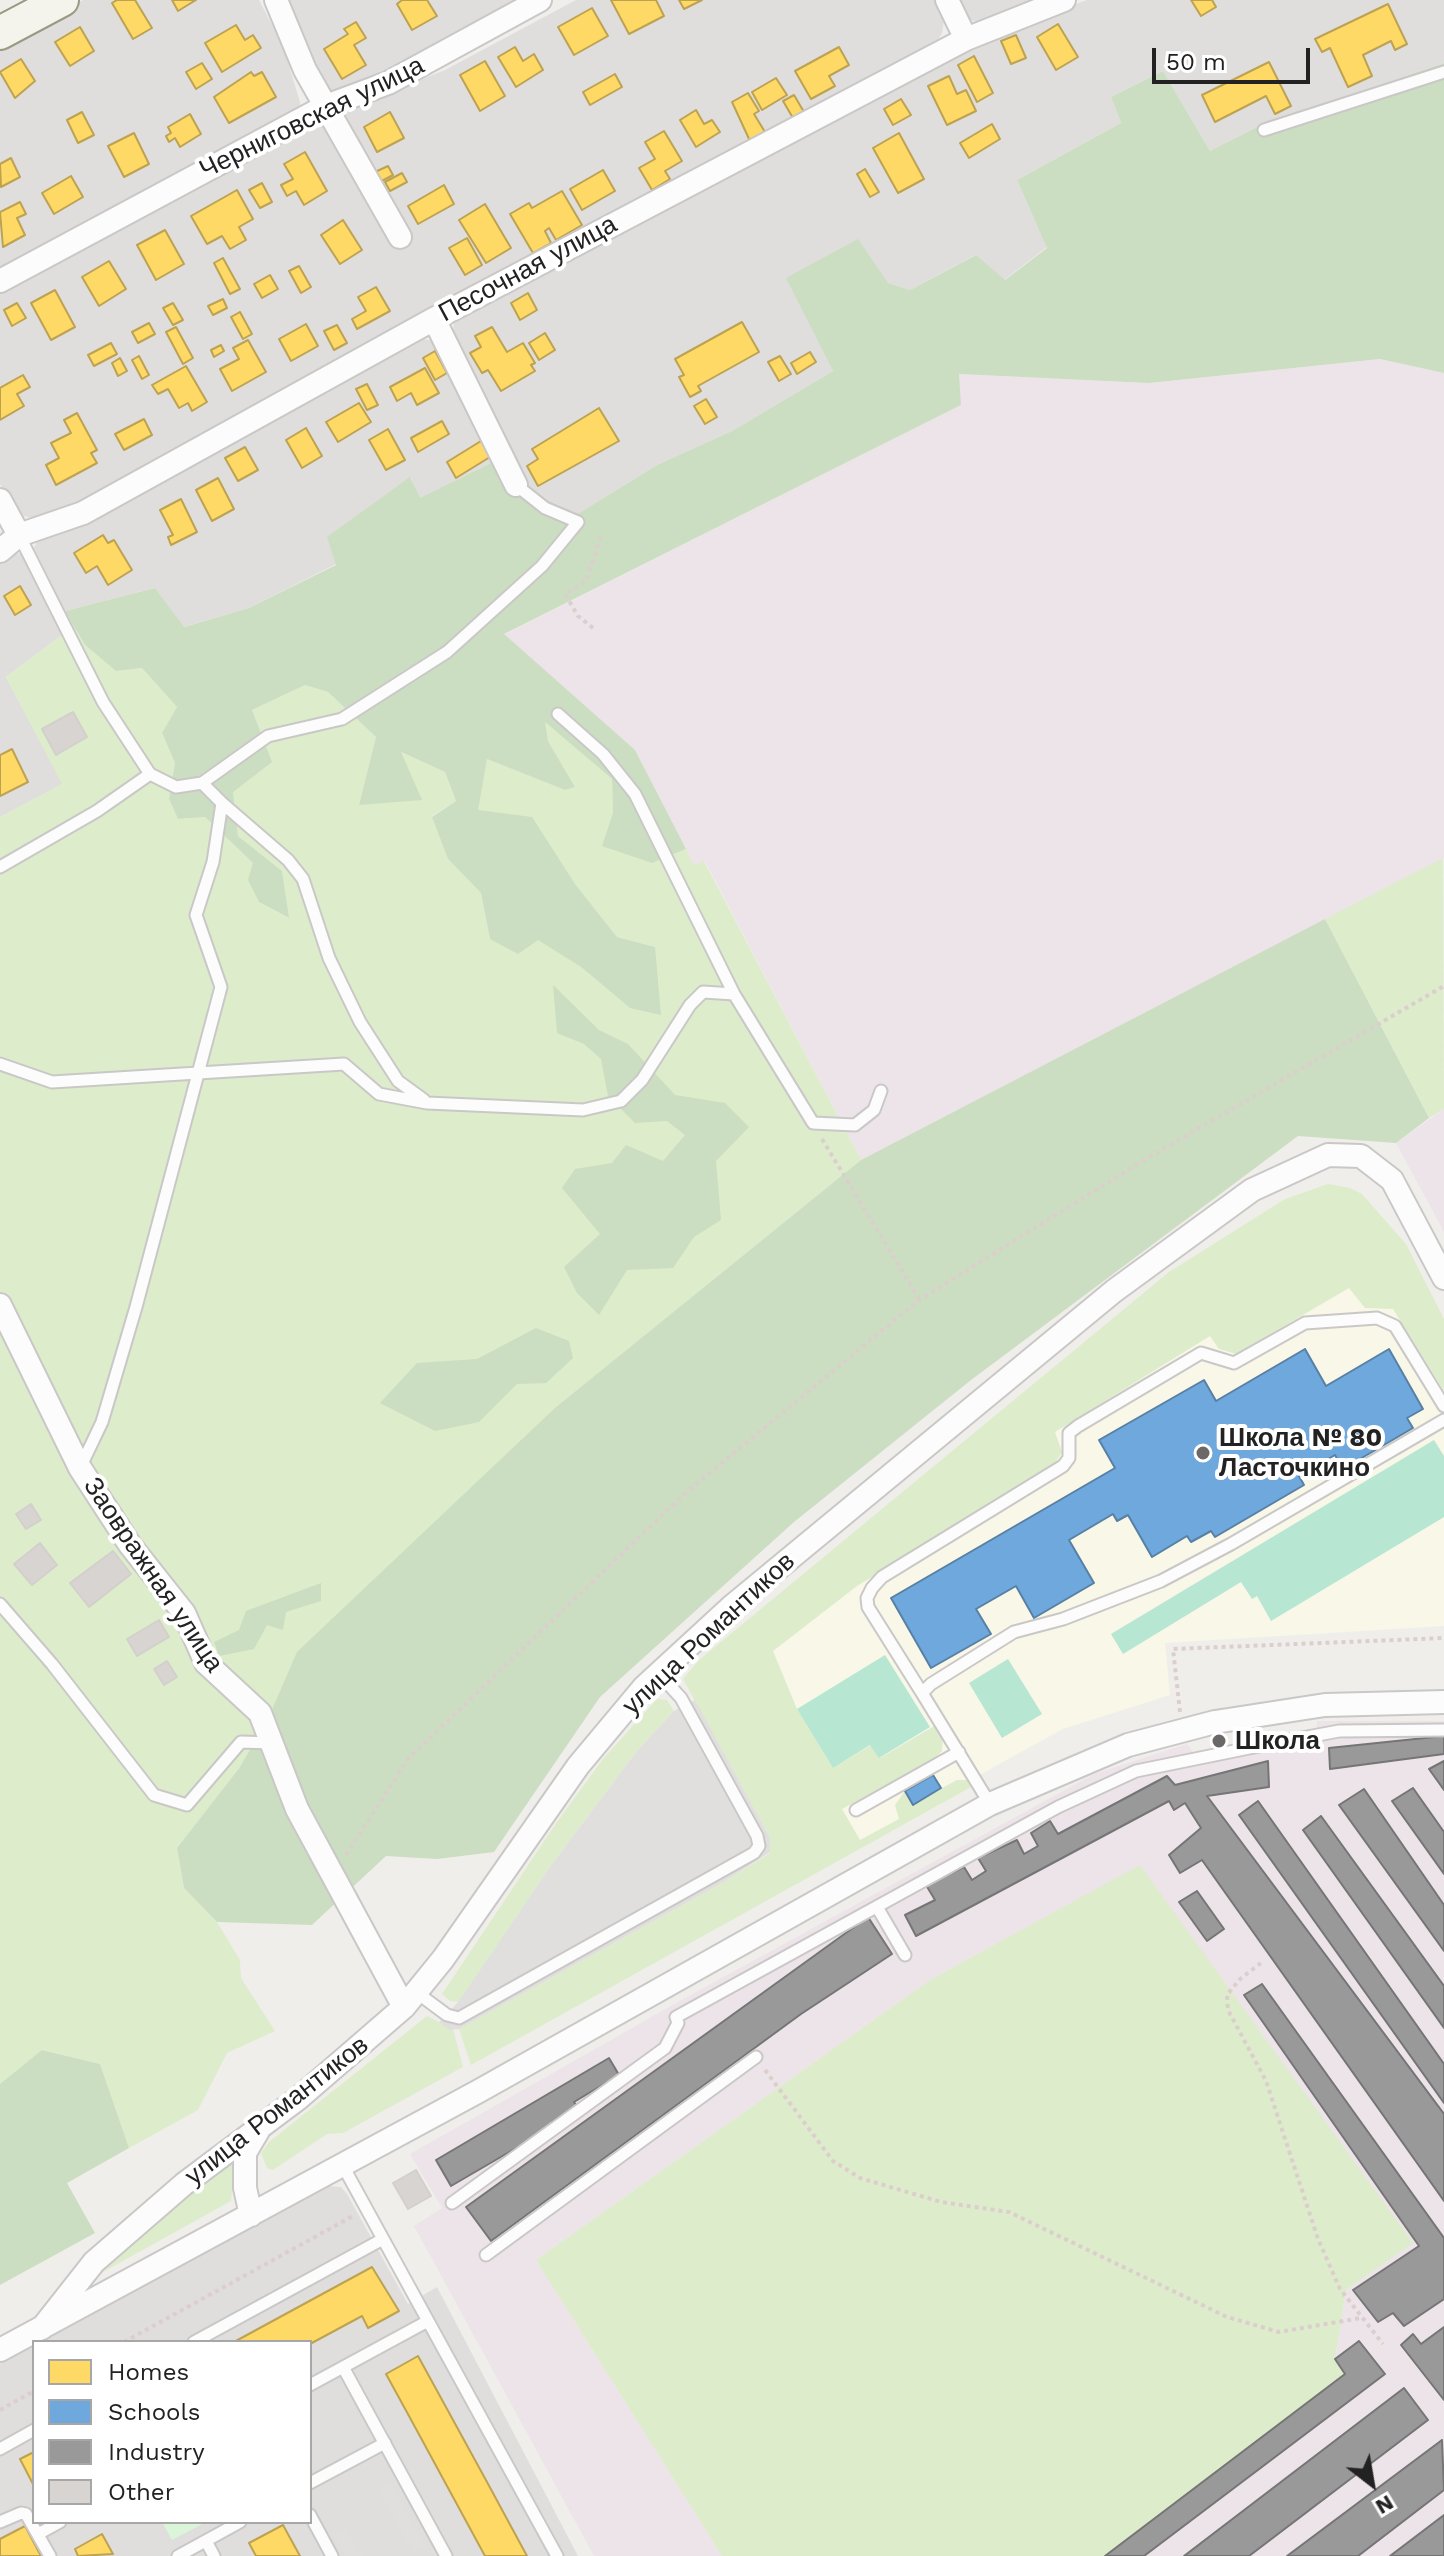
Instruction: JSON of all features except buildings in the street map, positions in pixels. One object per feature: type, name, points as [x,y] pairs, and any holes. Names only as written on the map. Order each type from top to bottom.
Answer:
[{"type":"street","points":[[0,33],[62,0]]},
{"type":"street","points":[[276,0],[305,70],[400,237]]},
{"type":"street","name":"Черниговская улица","points":[[0,281],[326,106],[388,83],[540,0]]},
{"type":"street","points":[[947,0],[966,39]]},
{"type":"street","name":"Песочная улица","points":[[0,551],[19,535],[83,513],[434,319],[966,39],[1064,0]]},
{"type":"street","points":[[434,319],[516,485]]},
{"type":"street","points":[[0,500],[19,535]]},
{"type":"street","name":"улица Романтиков","points":[[42,2328],[94,2262],[184,2184],[261,2127],[410,1999],[443,1959],[578,1766],[659,1674],[731,1607],[1114,1291],[1252,1190],[1328,1155],[1361,1156],[1392,1180],[1444,1278]]},
{"type":"street","name":"Заовражная улица","points":[[0,1305],[80,1468],[130,1545],[184,1613],[206,1663],[260,1713],[297,1809],[332,1877],[410,1999]]},
{"type":"street","name":"улица Романтиков","points":[[0,2350],[456,2104],[990,1804],[1128,1745],[1215,1722],[1325,1705],[1444,1702]]},
{"type":"street","points":[[251,2215],[245,2188],[245,2153],[261,2127]]},
{"type":"lane","points":[[1264,130],[1444,72]]},
{"type":"lane","points":[[19,535],[103,702],[150,774],[176,787],[202,783],[268,736],[342,719],[447,652],[542,566],[578,522],[545,508],[516,485]]},
{"type":"lane","points":[[558,714],[603,754],[635,794],[734,994],[813,1123],[855,1125],[874,1110],[881,1091]]},
{"type":"lane","points":[[0,867],[97,811],[150,774]]},
{"type":"lane","points":[[202,783],[288,860],[303,879],[329,958],[360,1022],[398,1081],[427,1103]]},
{"type":"lane","points":[[80,1468],[102,1422],[221,987],[196,915],[213,862],[222,803]]},
{"type":"lane","points":[[0,1064],[52,1082],[344,1064],[379,1094],[427,1103],[583,1110],[621,1101],[642,1080],[690,1005],[703,992],[734,994]]},
{"type":"lane","points":[[990,1804],[868,1607],[867,1598],[882,1577],[1063,1466],[1069,1458],[1069,1433],[1201,1353],[1234,1363],[1305,1323],[1377,1318],[1395,1326],[1444,1406]]},
{"type":"lane","points":[[922,1693],[945,1672],[1014,1632],[1129,1595],[1231,1544],[1444,1420]]},
{"type":"lane","points":[[0,1604],[52,1664],[154,1795],[187,1805],[241,1742],[272,1743]]},
{"type":"lane","points":[[410,1999],[459,2018],[754,1853],[759,1846],[757,1836],[681,1698],[659,1674]]},
{"type":"lane","points":[[452,2203],[665,2048],[678,2023],[676,2017],[997,1839],[1136,1771],[1339,1731],[1444,1730]]},
{"type":"lane","points":[[856,1810],[959,1752]]},
{"type":"lane","points":[[877,1907],[905,1955]]},
{"type":"lane","points":[[486,2255],[756,2057]]},
{"type":"lane","points":[[343,2166],[557,2556]]},
{"type":"lane","points":[[198,2340],[383,2239]]},
{"type":"lane","points":[[312,2384],[428,2321]]},
{"type":"lane","points":[[343,2367],[446,2556]]},
{"type":"lane","points":[[0,2449],[32,2431]]},
{"type":"lane","points":[[312,2482],[385,2443]]},
{"type":"lane","points":[[0,2522],[21,2513],[26,2514],[50,2556]]},
{"type":"lane","points":[[312,2519],[332,2556]]},
{"type":"lane","points":[[38,2534],[56,2524]]},
{"type":"lane","points":[[178,2556],[236,2524]]},
{"type":"lane","points":[[206,2541],[214,2556]]},
{"type":"path","points":[[593,628],[578,616],[565,594],[586,581],[601,536]]},
{"type":"path","points":[[332,1877],[408,1759],[683,1495],[919,1300],[1173,1142],[1444,986]]},
{"type":"path","points":[[813,1123],[919,1300]]},
{"type":"path","points":[[1182,1731],[1173,1649],[1444,1638]]},
{"type":"path","points":[[1261,1963],[1240,1979],[1227,1995],[1228,2010],[1266,2081],[1318,2239],[1340,2289],[1383,2344]]},
{"type":"path","points":[[756,2057],[833,2161],[860,2178],[941,2202],[1009,2212],[1227,2317],[1279,2332],[1361,2318]]},
{"type":"path","points":[[128,2340],[366,2209]]},
{"type":"path","points":[[0,2410],[32,2392]]},
{"type":"shaded area","points":[[83,0],[259,0],[283,46],[300,102],[299,111],[0,272],[0,44]]},
{"type":"shaded area","points":[[278,0],[515,0],[338,98],[323,95]]},
{"type":"shaded area","points":[[576,0],[941,0],[945,14],[942,33],[934,46],[125,486],[38,520],[24,516],[11,505],[0,484],[0,290],[313,122],[445,70]]},
{"type":"shaded area","points":[[953,0],[1035,0],[977,22],[969,20]]},
{"type":"shaded area","points":[[1087,0],[1444,0],[1444,63],[1259,126],[1210,151],[1163,71],[1111,97],[1121,123],[1017,180],[1047,247],[1004,280],[975,255],[910,290],[888,283],[787,278],[833,371],[732,431],[657,465],[579,513],[566,513],[523,491],[452,338],[454,323],[968,45]]},
{"type":"shaded area","points":[[425,339],[437,342],[495,461],[419,499],[411,478],[336,564],[249,608],[183,627],[155,588],[65,611],[34,548],[38,539],[88,522]]},
{"type":"shaded area","points":[[1380,359],[1444,373],[1444,858],[861,1160],[705,861],[694,865],[635,750],[503,635],[961,405],[958,374],[1149,383]]},
{"type":"shaded area","points":[[9,553],[23,554],[62,635],[6,677],[63,784],[0,817],[0,563]]},
{"type":"shaded area","points":[[1444,1109],[1444,1232],[1396,1143]]},
{"type":"shaded area","name":"Школа № 80 Ласточкино","points":[[1305,1198],[1444,1335],[1444,1626],[1165,1643],[1170,1695],[1063,1729],[807,1870],[694,1674]]},
{"type":"shaded area","points":[[695,1700],[770,1838],[770,1852],[724,1882],[459,2029],[449,2030],[439,2022],[459,2001],[552,1864],[636,1752],[674,1711]]},
{"type":"shaded area","points":[[1317,1721],[1444,1721],[1444,2556],[1105,2556],[1345,2374],[1335,2359],[1346,2290],[1412,2243],[1140,1866],[930,1980],[536,2260],[722,2556],[594,2556],[414,2226],[442,2208],[410,2154],[676,2003],[1094,1774],[1187,1744],[1193,1752],[1316,1732]]},
{"type":"shaded area","points":[[328,2186],[341,2187],[408,2304],[437,2287],[578,2556],[0,2556],[0,2364],[32,2346],[32,2524],[312,2524],[312,2340],[44,2340]]},
{"type":"shaded area","points":[[390,2482],[426,2546],[413,2553],[378,2489]]},
{"type":"shaded area","points":[[346,2528],[362,2556],[345,2556],[334,2535]]},
{"type":"green space","points":[[1444,63],[1444,373],[1380,359],[1149,383],[959,374],[961,405],[504,634],[635,750],[686,849],[652,863],[602,846],[613,813],[612,779],[545,722],[548,741],[575,787],[565,790],[487,759],[478,810],[532,817],[575,884],[617,937],[655,947],[661,1015],[630,1008],[581,967],[538,940],[518,954],[490,939],[481,893],[448,859],[432,817],[456,801],[445,772],[401,752],[422,800],[359,805],[376,737],[328,692],[305,685],[252,710],[272,762],[233,792],[238,836],[282,871],[289,918],[259,902],[248,880],[253,863],[205,817],[178,819],[169,799],[175,763],[162,733],[177,707],[142,668],[116,671],[85,645],[65,611],[155,588],[184,627],[249,608],[336,565],[327,537],[410,477],[420,498],[495,461],[523,491],[566,513],[579,513],[657,465],[732,431],[833,371],[786,278],[858,239],[888,283],[910,290],[976,255],[1005,280],[1047,248],[1017,180],[1121,123],[1111,97],[1163,71],[1210,151],[1259,126]]},
{"type":"green space","points":[[65,611],[85,645],[116,671],[142,668],[177,707],[162,734],[175,763],[169,799],[178,819],[205,817],[253,863],[259,902],[288,918],[282,871],[238,836],[233,792],[256,721],[252,710],[305,685],[328,692],[376,737],[359,805],[400,752],[445,772],[456,801],[432,816],[448,859],[481,893],[490,939],[538,939],[581,967],[630,1008],[655,947],[617,937],[575,884],[477,810],[487,759],[565,790],[575,787],[548,741],[544,721],[612,779],[613,813],[652,863],[686,849],[694,865],[704,861],[861,1160],[556,1407],[271,1712],[240,1767],[177,1848],[184,1888],[217,1922],[240,1960],[241,1978],[275,2031],[227,2053],[198,2110],[129,2148],[100,2064],[43,2050],[0,2084],[0,817],[62,784],[6,677],[62,635]]},
{"type":"green space","points":[[1443,858],[1444,1109],[1429,1118],[1325,919]]},
{"type":"green space","points":[[1325,919],[1429,1118],[1396,1143],[1298,1136],[971,1380],[794,1522],[600,1697],[494,1852],[437,1859],[386,1856],[312,1925],[217,1922],[184,1888],[177,1848],[240,1767],[271,1712],[297,1652],[556,1407],[861,1160]]},
{"type":"green space","points":[[553,985],[599,1030],[628,1044],[675,1095],[725,1103],[749,1127],[716,1161],[721,1220],[694,1237],[673,1268],[627,1270],[599,1315],[577,1293],[564,1267],[600,1234],[562,1188],[575,1169],[612,1163],[626,1145],[663,1161],[685,1135],[667,1121],[635,1123],[608,1096],[601,1059],[584,1044],[557,1033]]},
{"type":"green space","points":[[1328,1184],[1362,1194],[1406,1244],[1444,1319],[1444,1391],[1393,1309],[1365,1308],[1349,1288],[1236,1354],[1219,1349],[1210,1336],[1055,1432],[1062,1452],[1054,1465],[857,1586],[773,1651],[797,1709],[833,1768],[871,1745],[880,1758],[936,1725],[943,1736],[942,1751],[934,1759],[842,1809],[860,1840],[899,1819],[895,1805],[905,1791],[913,1804],[957,1780],[970,1780],[971,1787],[471,2065],[459,2029],[724,1882],[770,1853],[770,1838],[683,1679],[699,1660],[1169,1272],[1285,1199]]},
{"type":"green space","points":[[536,1328],[569,1341],[573,1358],[546,1383],[517,1384],[479,1422],[435,1431],[380,1403],[417,1363],[477,1359]]},
{"type":"green space","points":[[1434,1440],[1444,1456],[1444,1517],[1271,1621],[1257,1596],[1252,1599],[1241,1582],[1123,1654],[1111,1634]]},
{"type":"green space","points":[[321,1583],[321,1601],[286,1612],[283,1630],[267,1625],[254,1649],[219,1656],[214,1642],[239,1630],[246,1611]]},
{"type":"green space","points":[[885,1655],[930,1727],[879,1758],[870,1745],[833,1768],[797,1709]]},
{"type":"green space","points":[[1008,1659],[1042,1714],[1002,1738],[969,1683]]},
{"type":"green space","points":[[657,1699],[667,1700],[674,1711],[636,1752],[552,1864],[459,2002],[450,2001],[442,1994],[557,1822],[603,1759]]},
{"type":"green space","points":[[1140,1865],[1413,2243],[1346,2290],[1335,2359],[1345,2374],[1105,2556],[722,2556],[536,2260],[930,1980]]},
{"type":"green space","points":[[427,2016],[453,2029],[463,2067],[343,2133],[327,2134],[273,2170],[267,2168],[261,2153],[269,2142]]},
{"type":"green space","points":[[42,2050],[100,2064],[129,2148],[67,2183],[95,2233],[0,2285],[0,2084]]},
{"type":"green space","points":[[222,2161],[235,2163],[231,2201],[94,2277],[102,2266]]},
{"type":"green space","points":[[163,2524],[202,2524],[172,2540]]},
{"type":"place","name":"Школа № 80 Ласточкино","points":[[1203,1453]]},
{"type":"place","name":"Школа","points":[[1219,1741]]}]
